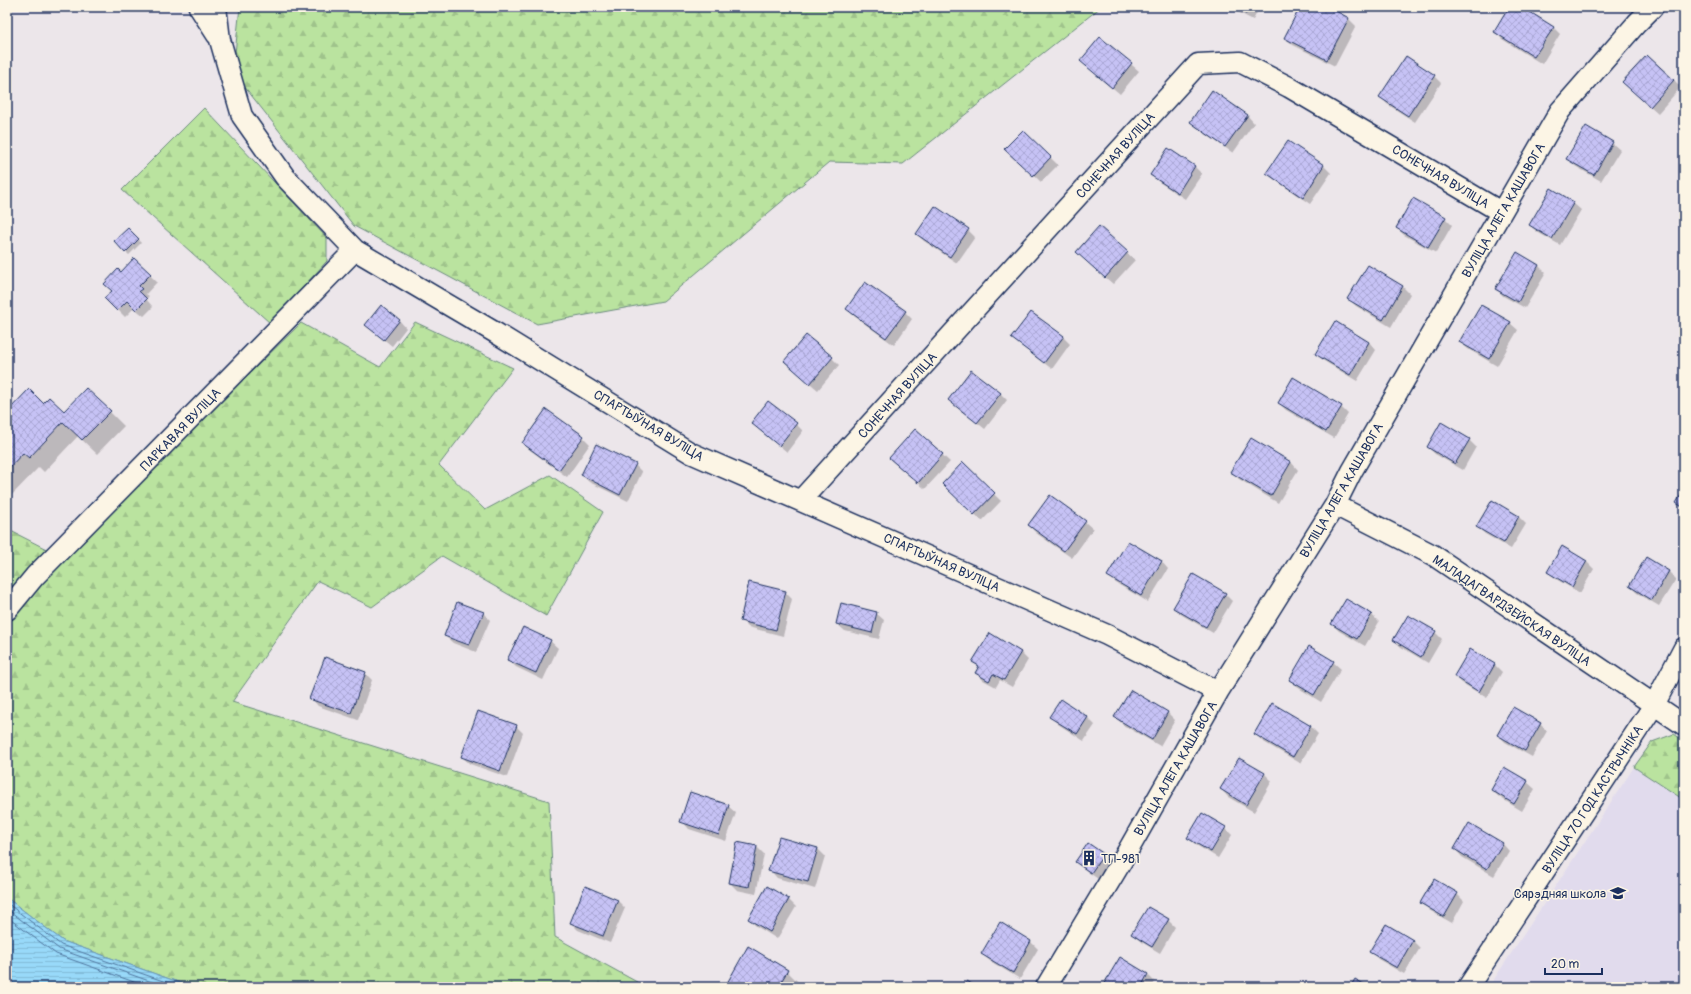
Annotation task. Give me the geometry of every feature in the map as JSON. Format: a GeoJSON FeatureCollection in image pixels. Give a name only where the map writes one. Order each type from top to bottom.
{"type":"FeatureCollection","features":[{"type":"Feature","properties":{"kind":"street"},"geometry":{"type":"LineString","coordinates":[[199,7],[220,40]]}},
{"type":"Feature","properties":{"kind":"street","name":"СПАРТЫЎНАЯ ВУЛІЦА"},"geometry":{"type":"LineString","coordinates":[[216,7],[220,40],[242,116],[285,176],[355,250],[496,332],[691,452],[1107,635],[1218,692]]}},
{"type":"Feature","properties":{"kind":"street","name":"ВУЛІЦА АЛЕГА КАШАВОГА"},"geometry":{"type":"LineString","coordinates":[[1046,987],[1126,854],[1218,692],[1335,505],[1352,471],[1423,351],[1501,212],[1560,112],[1637,23],[1653,7]]}},
{"type":"Feature","properties":{"kind":"street","name":"СОНЕЧНАЯ ВУЛІЦА"},"geometry":{"type":"LineString","coordinates":[[802,500],[1198,64],[1240,62],[1289,87],[1501,212]]}},
{"type":"Feature","properties":{"kind":"street","name":"ПАРКАВАЯ ВУЛІЦА"},"geometry":{"type":"LineString","coordinates":[[7,610],[35,576],[355,250]]}},
{"type":"Feature","properties":{"kind":"street","name":"МАЛАДАГВАРДЗЕЙСКАЯ ВУЛІЦА"},"geometry":{"type":"LineString","coordinates":[[1335,505],[1433,556],[1684,725]]}},
{"type":"Feature","properties":{"kind":"street","name":"ВУЛІЦА 70 ГОД КАСТРЫЧНІКА"},"geometry":{"type":"LineString","coordinates":[[1468,987],[1654,705],[1684,648]]}},
{"type":"Feature","properties":{"kind":"shaded area","name":"Сярэдняя школа"},"geometry":{"type":"Polygon","coordinates":[[[1634,767],[1684,800],[1684,987],[1489,987],[1634,767]]]}},
{"type":"Feature","properties":{"kind":"green space"},"geometry":{"type":"Polygon","coordinates":[[[240,7],[1101,7],[903,164],[829,162],[663,301],[537,324],[354,226],[233,72],[240,7]]]}},
{"type":"Feature","properties":{"kind":"green space"},"geometry":{"type":"Polygon","coordinates":[[[204,108],[327,238],[327,261],[270,323],[122,190],[204,108]]]}},
{"type":"Feature","properties":{"kind":"green space"},"geometry":{"type":"Polygon","coordinates":[[[415,322],[513,368],[439,465],[485,510],[550,475],[603,512],[546,616],[442,556],[372,607],[318,581],[232,702],[549,801],[555,937],[646,987],[192,987],[63,941],[7,898],[7,529],[62,557],[301,323],[380,367],[415,322]]]}},
{"type":"Feature","properties":{"kind":"green space"},"geometry":{"type":"Polygon","coordinates":[[[1674,734],[1684,741],[1684,800],[1634,767],[1652,742],[1674,734]]]}},
{"type":"Feature","properties":{"kind":"water"},"geometry":{"type":"Polygon","coordinates":[[[7,898],[63,941],[192,987],[7,987],[7,898]]]}},
{"type":"Feature","properties":{"kind":"building"},"geometry":{"type":"Polygon","coordinates":[[[1233,7],[1250,7],[1246,14],[1233,7]]]}},
{"type":"Feature","properties":{"kind":"building"},"geometry":{"type":"Polygon","coordinates":[[[1300,7],[1328,7],[1349,18],[1327,60],[1284,38],[1300,7]]]}},
{"type":"Feature","properties":{"kind":"building"},"geometry":{"type":"Polygon","coordinates":[[[1509,7],[1522,7],[1554,27],[1534,57],[1494,32],[1509,7]]]}},
{"type":"Feature","properties":{"kind":"building"},"geometry":{"type":"Polygon","coordinates":[[[1100,37],[1132,63],[1112,88],[1080,61],[1100,37]]]}},
{"type":"Feature","properties":{"kind":"building"},"geometry":{"type":"Polygon","coordinates":[[[1647,55],[1674,80],[1650,107],[1622,82],[1647,55]]]}},
{"type":"Feature","properties":{"kind":"building"},"geometry":{"type":"Polygon","coordinates":[[[1406,56],[1435,75],[1408,116],[1379,97],[1406,56]]]}},
{"type":"Feature","properties":{"kind":"building"},"geometry":{"type":"Polygon","coordinates":[[[1212,90],[1248,115],[1225,147],[1190,122],[1212,90]]]}},
{"type":"Feature","properties":{"kind":"building"},"geometry":{"type":"Polygon","coordinates":[[[1586,126],[1613,142],[1594,175],[1566,159],[1586,126]]]}},
{"type":"Feature","properties":{"kind":"building"},"geometry":{"type":"Polygon","coordinates":[[[1023,130],[1051,157],[1033,176],[1004,149],[1023,130]]]}},
{"type":"Feature","properties":{"kind":"building"},"geometry":{"type":"Polygon","coordinates":[[[1288,141],[1324,165],[1303,198],[1266,173],[1288,141]]]}},
{"type":"Feature","properties":{"kind":"building"},"geometry":{"type":"Polygon","coordinates":[[[1168,148],[1195,166],[1178,193],[1150,175],[1168,148]]]}},
{"type":"Feature","properties":{"kind":"building"},"geometry":{"type":"Polygon","coordinates":[[[1551,188],[1574,202],[1552,239],[1529,225],[1551,188]]]}},
{"type":"Feature","properties":{"kind":"building"},"geometry":{"type":"Polygon","coordinates":[[[1413,198],[1446,217],[1428,247],[1396,228],[1413,198]]]}},
{"type":"Feature","properties":{"kind":"building"},"geometry":{"type":"Polygon","coordinates":[[[935,206],[969,229],[950,257],[916,234],[935,206]]]}},
{"type":"Feature","properties":{"kind":"building"},"geometry":{"type":"Polygon","coordinates":[[[1099,226],[1128,252],[1105,278],[1076,252],[1099,226]]]}},
{"type":"Feature","properties":{"kind":"building"},"geometry":{"type":"Polygon","coordinates":[[[128,228],[139,239],[125,253],[114,241],[128,228]]]}},
{"type":"Feature","properties":{"kind":"building"},"geometry":{"type":"Polygon","coordinates":[[[1517,252],[1539,265],[1518,302],[1495,289],[1517,252]]]}},
{"type":"Feature","properties":{"kind":"building"},"geometry":{"type":"Polygon","coordinates":[[[134,258],[151,274],[139,286],[142,289],[139,291],[147,299],[136,310],[127,301],[117,311],[104,298],[112,291],[104,284],[118,269],[121,272],[134,258]]]}},
{"type":"Feature","properties":{"kind":"building"},"geometry":{"type":"Polygon","coordinates":[[[1368,265],[1403,286],[1383,320],[1347,299],[1368,265]]]}},
{"type":"Feature","properties":{"kind":"building"},"geometry":{"type":"Polygon","coordinates":[[[865,282],[906,311],[886,338],[846,309],[865,282]]]}},
{"type":"Feature","properties":{"kind":"building"},"geometry":{"type":"Polygon","coordinates":[[[381,305],[400,320],[384,340],[365,325],[381,305]]]}},
{"type":"Feature","properties":{"kind":"building"},"geometry":{"type":"Polygon","coordinates":[[[1481,305],[1511,322],[1489,359],[1459,342],[1481,305]]]}},
{"type":"Feature","properties":{"kind":"building"},"geometry":{"type":"Polygon","coordinates":[[[1031,312],[1064,336],[1044,363],[1011,338],[1031,312]]]}},
{"type":"Feature","properties":{"kind":"building"},"geometry":{"type":"Polygon","coordinates":[[[1335,321],[1369,342],[1350,375],[1315,354],[1335,321]]]}},
{"type":"Feature","properties":{"kind":"building"},"geometry":{"type":"Polygon","coordinates":[[[806,335],[833,357],[810,384],[784,361],[806,335]]]}},
{"type":"Feature","properties":{"kind":"building"},"geometry":{"type":"Polygon","coordinates":[[[971,370],[1001,393],[977,423],[948,400],[971,370]]]}},
{"type":"Feature","properties":{"kind":"building"},"geometry":{"type":"Polygon","coordinates":[[[1293,377],[1342,406],[1326,432],[1278,403],[1293,377]]]}},
{"type":"Feature","properties":{"kind":"building"},"geometry":{"type":"Polygon","coordinates":[[[86,388],[111,411],[82,440],[63,422],[29,458],[23,453],[7,470],[7,412],[29,389],[43,403],[49,397],[64,411],[86,388]]]}},
{"type":"Feature","properties":{"kind":"building"},"geometry":{"type":"Polygon","coordinates":[[[768,401],[797,423],[779,446],[751,423],[768,401]]]}},
{"type":"Feature","properties":{"kind":"building"},"geometry":{"type":"Polygon","coordinates":[[[546,409],[584,436],[559,470],[522,443],[546,409]]]}},
{"type":"Feature","properties":{"kind":"building"},"geometry":{"type":"Polygon","coordinates":[[[1441,422],[1470,439],[1455,464],[1427,447],[1441,422]]]}},
{"type":"Feature","properties":{"kind":"building"},"geometry":{"type":"Polygon","coordinates":[[[915,429],[943,454],[918,483],[889,458],[915,429]]]}},
{"type":"Feature","properties":{"kind":"building"},"geometry":{"type":"Polygon","coordinates":[[[1251,438],[1291,462],[1271,496],[1230,472],[1251,438]]]}},
{"type":"Feature","properties":{"kind":"building"},"geometry":{"type":"Polygon","coordinates":[[[596,444],[636,464],[620,495],[581,475],[596,444]]]}},
{"type":"Feature","properties":{"kind":"building"},"geometry":{"type":"Polygon","coordinates":[[[963,462],[995,493],[974,515],[942,484],[963,462]]]}},
{"type":"Feature","properties":{"kind":"building"},"geometry":{"type":"Polygon","coordinates":[[[1684,490],[1684,508],[1676,503],[1684,490]]]}},
{"type":"Feature","properties":{"kind":"building"},"geometry":{"type":"Polygon","coordinates":[[[1050,495],[1086,521],[1064,551],[1028,525],[1050,495]]]}},
{"type":"Feature","properties":{"kind":"building"},"geometry":{"type":"Polygon","coordinates":[[[1492,500],[1519,516],[1504,543],[1476,527],[1492,500]]]}},
{"type":"Feature","properties":{"kind":"building"},"geometry":{"type":"Polygon","coordinates":[[[1128,541],[1162,561],[1141,596],[1107,576],[1128,541]]]}},
{"type":"Feature","properties":{"kind":"building"},"geometry":{"type":"Polygon","coordinates":[[[1562,546],[1587,561],[1572,587],[1547,572],[1562,546]]]}},
{"type":"Feature","properties":{"kind":"building"},"geometry":{"type":"Polygon","coordinates":[[[1646,557],[1669,571],[1652,600],[1629,586],[1646,557]]]}},
{"type":"Feature","properties":{"kind":"building"},"geometry":{"type":"Polygon","coordinates":[[[1193,574],[1226,593],[1206,627],[1173,608],[1193,574]]]}},
{"type":"Feature","properties":{"kind":"building"},"geometry":{"type":"Polygon","coordinates":[[[749,582],[786,591],[776,630],[740,621],[749,582]]]}},
{"type":"Feature","properties":{"kind":"building"},"geometry":{"type":"Polygon","coordinates":[[[1346,599],[1372,614],[1357,639],[1331,624],[1346,599]]]}},
{"type":"Feature","properties":{"kind":"building"},"geometry":{"type":"Polygon","coordinates":[[[457,602],[484,612],[469,645],[444,636],[457,602]]]}},
{"type":"Feature","properties":{"kind":"building"},"geometry":{"type":"Polygon","coordinates":[[[841,603],[877,612],[872,633],[836,624],[841,603]]]}},
{"type":"Feature","properties":{"kind":"building"},"geometry":{"type":"Polygon","coordinates":[[[1408,615],[1436,631],[1421,657],[1393,640],[1408,615]]]}},
{"type":"Feature","properties":{"kind":"building"},"geometry":{"type":"Polygon","coordinates":[[[523,627],[551,640],[536,673],[507,660],[523,627]]]}},
{"type":"Feature","properties":{"kind":"building"},"geometry":{"type":"Polygon","coordinates":[[[990,633],[1021,652],[1004,680],[993,674],[989,681],[975,673],[979,666],[972,662],[990,633]]]}},
{"type":"Feature","properties":{"kind":"building"},"geometry":{"type":"Polygon","coordinates":[[[1309,646],[1334,661],[1314,695],[1289,680],[1309,646]]]}},
{"type":"Feature","properties":{"kind":"building"},"geometry":{"type":"Polygon","coordinates":[[[1470,649],[1495,664],[1479,692],[1454,676],[1470,649]]]}},
{"type":"Feature","properties":{"kind":"building"},"geometry":{"type":"Polygon","coordinates":[[[325,657],[366,672],[351,713],[309,699],[325,657]]]}},
{"type":"Feature","properties":{"kind":"building"},"geometry":{"type":"Polygon","coordinates":[[[1131,690],[1168,712],[1152,740],[1114,717],[1131,690]]]}},
{"type":"Feature","properties":{"kind":"building"},"geometry":{"type":"Polygon","coordinates":[[[1061,699],[1088,717],[1077,734],[1049,717],[1061,699]]]}},
{"type":"Feature","properties":{"kind":"building"},"geometry":{"type":"Polygon","coordinates":[[[1272,703],[1311,726],[1293,757],[1254,734],[1272,703]]]}},
{"type":"Feature","properties":{"kind":"building"},"geometry":{"type":"Polygon","coordinates":[[[1513,707],[1541,723],[1525,751],[1497,735],[1513,707]]]}},
{"type":"Feature","properties":{"kind":"building"},"geometry":{"type":"Polygon","coordinates":[[[478,711],[517,725],[500,771],[461,757],[478,711]]]}},
{"type":"Feature","properties":{"kind":"building"},"geometry":{"type":"Polygon","coordinates":[[[1239,758],[1265,773],[1246,805],[1220,789],[1239,758]]]}},
{"type":"Feature","properties":{"kind":"building"},"geometry":{"type":"Polygon","coordinates":[[[1504,767],[1528,781],[1514,804],[1491,790],[1504,767]]]}},
{"type":"Feature","properties":{"kind":"building"},"geometry":{"type":"Polygon","coordinates":[[[690,792],[729,805],[719,835],[680,822],[690,792]]]}},
{"type":"Feature","properties":{"kind":"building"},"geometry":{"type":"Polygon","coordinates":[[[1202,813],[1226,827],[1211,852],[1187,838],[1202,813]]]}},
{"type":"Feature","properties":{"kind":"building"},"geometry":{"type":"Polygon","coordinates":[[[1469,823],[1503,843],[1487,869],[1454,849],[1469,823]]]}},
{"type":"Feature","properties":{"kind":"building"},"geometry":{"type":"Polygon","coordinates":[[[779,837],[818,848],[808,882],[768,871],[779,837]]]}},
{"type":"Feature","properties":{"kind":"building"},"geometry":{"type":"Polygon","coordinates":[[[737,842],[757,846],[749,887],[729,883],[737,842]]]}},
{"type":"Feature","properties":{"kind":"building","name":"ТП-981"},"geometry":{"type":"Polygon","coordinates":[[[1088,843],[1104,854],[1091,873],[1075,862],[1088,843]]]}},
{"type":"Feature","properties":{"kind":"building"},"geometry":{"type":"Polygon","coordinates":[[[1434,879],[1458,893],[1444,917],[1420,903],[1434,879]]]}},
{"type":"Feature","properties":{"kind":"building"},"geometry":{"type":"Polygon","coordinates":[[[585,886],[618,900],[603,936],[570,923],[585,886]]]}},
{"type":"Feature","properties":{"kind":"building"},"geometry":{"type":"Polygon","coordinates":[[[767,886],[789,899],[770,932],[748,919],[767,886]]]}},
{"type":"Feature","properties":{"kind":"building"},"geometry":{"type":"Polygon","coordinates":[[[1148,907],[1169,919],[1152,947],[1131,934],[1148,907]]]}},
{"type":"Feature","properties":{"kind":"building"},"geometry":{"type":"Polygon","coordinates":[[[1000,922],[1031,941],[1013,973],[981,954],[1000,922]]]}},
{"type":"Feature","properties":{"kind":"building"},"geometry":{"type":"Polygon","coordinates":[[[1386,924],[1413,940],[1397,968],[1369,952],[1386,924]]]}},
{"type":"Feature","properties":{"kind":"building"},"geometry":{"type":"Polygon","coordinates":[[[748,946],[788,970],[778,987],[730,987],[726,985],[748,946]]]}},
{"type":"Feature","properties":{"kind":"building"},"geometry":{"type":"Polygon","coordinates":[[[1120,957],[1148,974],[1141,987],[1102,987],[1120,957]]]}},
{"type":"Feature","properties":{"kind":"building"},"geometry":{"type":"Polygon","coordinates":[[[1355,979],[1369,987],[1350,987],[1355,979]]]}},
{"type":"Feature","properties":{"kind":"building"},"geometry":{"type":"Polygon","coordinates":[[[967,981],[977,987],[963,987],[967,981]]]}},
{"type":"Feature","properties":{"kind":"place","name":"ТП-981"},"geometry":{"type":"Point","coordinates":[1089,858]}},
{"type":"Feature","properties":{"kind":"place","name":"Сярэдняя школа"},"geometry":{"type":"Point","coordinates":[1618,893]}}]}
